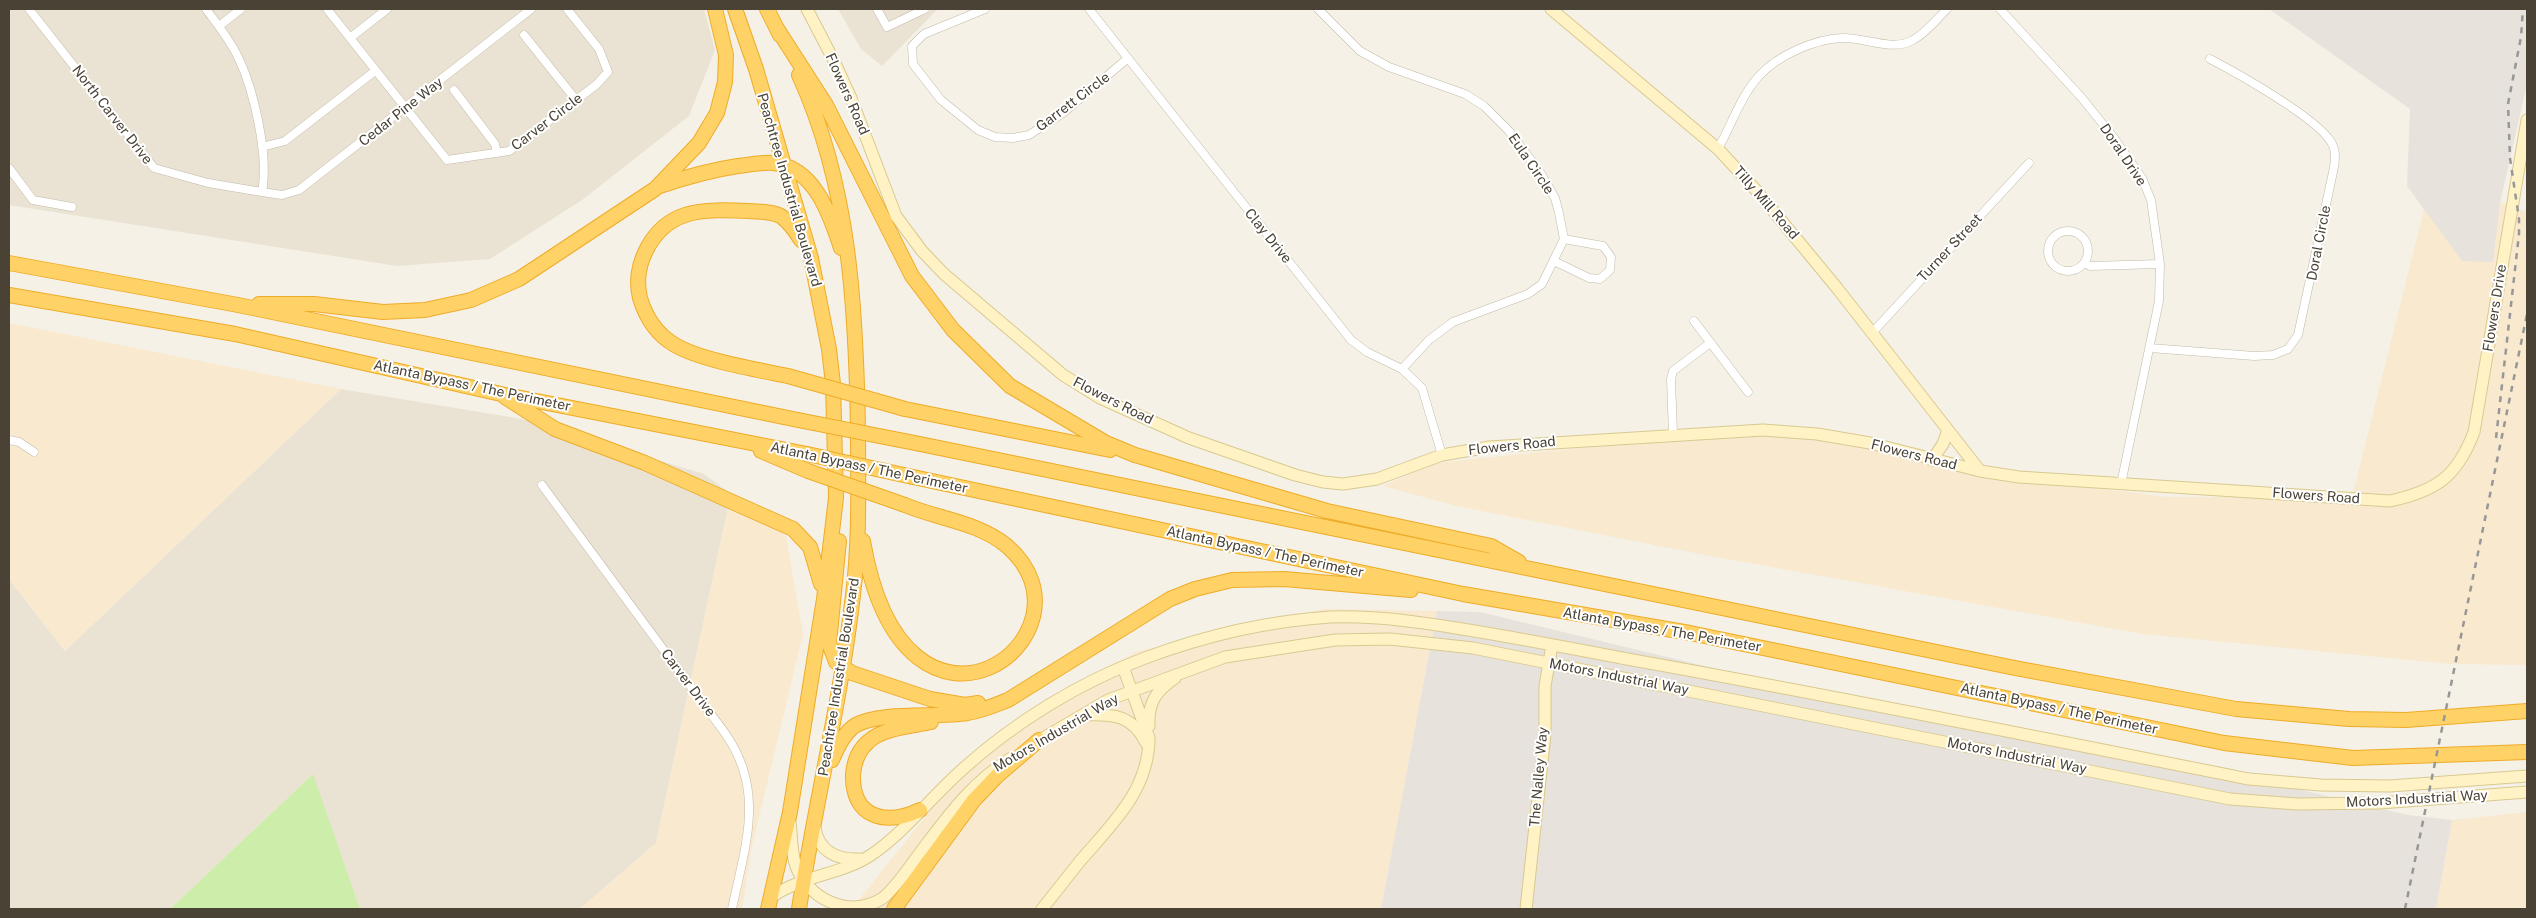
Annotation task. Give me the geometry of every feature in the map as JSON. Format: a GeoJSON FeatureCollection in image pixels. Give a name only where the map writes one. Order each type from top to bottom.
{"type":"FeatureCollection","features":[{"type":"Feature","properties":{"kind":"highway"},"geometry":{"type":"LineString","coordinates":[[238,306],[314,304],[366,311],[400,312],[451,305],[488,294],[519,279],[655,188],[700,142],[720,102],[726,75],[726,55],[715,9]]}},
{"type":"Feature","properties":{"kind":"highway","name":"Peachtree Industrial Boulevard"},"geometry":{"type":"LineString","coordinates":[[735,9],[756,70],[811,258],[829,348],[833,384],[836,498],[824,599],[790,812],[769,903]]}},
{"type":"Feature","properties":{"kind":"highway","name":"Peachtree Industrial Boulevard"},"geometry":{"type":"LineString","coordinates":[[767,9],[814,108],[827,146],[842,211],[850,274],[857,366],[859,519],[854,593],[843,668],[799,909]]}},
{"type":"Feature","properties":{"kind":"highway"},"geometry":{"type":"LineString","coordinates":[[776,27],[826,105],[912,276],[953,330],[1010,386],[1106,443],[1135,454],[1327,511],[1491,546],[1528,567]]}},
{"type":"Feature","properties":{"kind":"highway"},"geometry":{"type":"LineString","coordinates":[[655,188],[698,174],[722,169],[770,162],[783,164],[806,179],[819,194],[850,274]]}},
{"type":"Feature","properties":{"kind":"highway"},"geometry":{"type":"LineString","coordinates":[[811,258],[793,228],[781,216],[738,210],[698,213],[674,220],[648,245],[641,263],[639,291],[643,308],[648,319],[663,337],[686,350],[788,376],[905,410],[1135,454]]}},
{"type":"Feature","properties":{"kind":"highway"},"geometry":{"type":"LineString","coordinates":[[9,263],[238,306],[1528,567],[2015,668],[2236,709],[2349,719],[2406,720],[2527,710]]}},
{"type":"Feature","properties":{"kind":"highway","name":"Atlanta Bypass / The Perimeter"},"geometry":{"type":"LineString","coordinates":[[9,295],[235,334],[501,394],[807,454],[1463,594],[1690,633],[2224,743],[2353,758],[2527,752]]}},
{"type":"Feature","properties":{"kind":"highway"},"geometry":{"type":"LineString","coordinates":[[501,394],[555,429],[645,463],[793,529],[805,540],[813,554],[824,599]]}},
{"type":"Feature","properties":{"kind":"highway"},"geometry":{"type":"LineString","coordinates":[[738,440],[808,471],[967,525],[996,539],[1012,552],[1025,568],[1033,595],[1029,626],[1019,646],[996,666],[968,674],[949,673],[922,661],[905,646],[891,626],[873,589],[859,519]]}},
{"type":"Feature","properties":{"kind":"highway"},"geometry":{"type":"LineString","coordinates":[[836,498],[839,541],[829,643],[832,655],[843,668],[930,699],[965,705],[997,699],[1036,681]]}},
{"type":"Feature","properties":{"kind":"highway"},"geometry":{"type":"LineString","coordinates":[[920,810],[905,816],[884,817],[873,814],[862,807],[856,799],[853,788],[854,768],[859,752],[869,740],[880,734],[968,713],[1008,700],[1170,599],[1195,589],[1232,580],[1284,579],[1463,594]]}},
{"type":"Feature","properties":{"kind":"highway"},"geometry":{"type":"LineString","coordinates":[[823,781],[840,743],[854,726],[880,719],[968,713]]}},
{"type":"Feature","properties":{"kind":"highway"},"geometry":{"type":"LineString","coordinates":[[894,909],[974,800],[997,776],[1039,740]]}},
{"type":"Feature","properties":{"kind":"main road","name":"Flowers Road"},"geometry":{"type":"LineString","coordinates":[[806,9],[834,61],[851,98],[896,216],[922,250],[944,274],[1039,355],[1081,387],[1189,438],[1295,476],[1333,483],[1377,479],[1442,455],[1489,447],[1673,434],[1763,430],[1817,434],[1870,443],[1980,471],[2038,479],[2390,501],[2411,496],[2438,484]]}},
{"type":"Feature","properties":{"kind":"main road","name":"Tilly Mill Road"},"geometry":{"type":"LineString","coordinates":[[1551,9],[1718,149],[1756,190],[1980,471]]}},
{"type":"Feature","properties":{"kind":"main road","name":"Flowers Drive"},"geometry":{"type":"LineString","coordinates":[[2438,484],[2465,456],[2477,423],[2527,120]]}},
{"type":"Feature","properties":{"kind":"main road"},"geometry":{"type":"LineString","coordinates":[[1932,460],[1943,444],[1948,430]]}},
{"type":"Feature","properties":{"kind":"main road","name":"Motors Industrial Way"},"geometry":{"type":"LineString","coordinates":[[769,903],[804,879],[864,859],[885,844],[964,768],[1004,736],[1051,705],[1123,667],[1144,658],[1208,638],[1283,622],[1334,617],[1409,620],[1552,645],[1792,688],[2249,779],[2320,785],[2390,786],[2527,776]]}},
{"type":"Feature","properties":{"kind":"main road","name":"Motors Industrial Way"},"geometry":{"type":"LineString","coordinates":[[790,812],[794,860],[804,879],[822,901],[832,906],[858,908],[881,899],[895,886],[954,808],[975,784],[991,771],[1039,740],[1108,700],[1225,656],[1282,646],[1335,640],[1390,639],[1473,648],[2230,799],[2297,804],[2380,803],[2527,792]]}},
{"type":"Feature","properties":{"kind":"main road","name":"The Nalley Way"},"geometry":{"type":"LineString","coordinates":[[1526,909],[1544,734],[1545,686],[1552,645]]}},
{"type":"Feature","properties":{"kind":"main road"},"geometry":{"type":"LineString","coordinates":[[1123,667],[1133,689],[1149,744]]}},
{"type":"Feature","properties":{"kind":"main road"},"geometry":{"type":"LineString","coordinates":[[1042,909],[1114,824],[1133,797],[1143,776],[1149,744],[1148,717],[1155,696],[1159,690],[1185,670]]}},
{"type":"Feature","properties":{"kind":"main road"},"geometry":{"type":"LineString","coordinates":[[1082,715],[1122,717],[1142,733],[1149,744]]}},
{"type":"Feature","properties":{"kind":"main road"},"geometry":{"type":"LineString","coordinates":[[815,828],[817,838],[823,848],[830,853],[849,859],[864,859]]}},
{"type":"Feature","properties":{"kind":"street","name":"North Carver Drive"},"geometry":{"type":"LineString","coordinates":[[29,9],[154,168],[208,183],[262,192]]}},
{"type":"Feature","properties":{"kind":"street"},"geometry":{"type":"LineString","coordinates":[[206,9],[238,56],[247,79],[262,147],[265,175],[262,192]]}},
{"type":"Feature","properties":{"kind":"street"},"geometry":{"type":"LineString","coordinates":[[219,26],[241,9]]}},
{"type":"Feature","properties":{"kind":"street","name":"Carver Circle"},"geometry":{"type":"LineString","coordinates":[[327,9],[447,160],[509,151],[576,100],[608,72],[599,49],[567,9]]}},
{"type":"Feature","properties":{"kind":"street"},"geometry":{"type":"LineString","coordinates":[[350,38],[387,9]]}},
{"type":"Feature","properties":{"kind":"street","name":"Cedar Pine Way"},"geometry":{"type":"LineString","coordinates":[[262,192],[282,195],[299,190],[531,9]]}},
{"type":"Feature","properties":{"kind":"street"},"geometry":{"type":"LineString","coordinates":[[877,9],[887,27],[925,9]]}},
{"type":"Feature","properties":{"kind":"street","name":"Garrett Circle"},"geometry":{"type":"LineString","coordinates":[[985,9],[924,34],[912,46],[913,64],[941,100],[978,130],[995,137],[1013,138],[1029,135],[1063,113],[1127,60]]}},
{"type":"Feature","properties":{"kind":"street","name":"Clay Drive"},"geometry":{"type":"LineString","coordinates":[[1089,9],[1127,60],[1351,340],[1367,352],[1402,369],[1422,388],[1442,455]]}},
{"type":"Feature","properties":{"kind":"street","name":"Eula Circle"},"geometry":{"type":"LineString","coordinates":[[1318,9],[1360,51],[1389,67],[1465,94],[1484,106],[1509,131],[1540,172],[1555,198],[1564,240]]}},
{"type":"Feature","properties":{"kind":"street"},"geometry":{"type":"LineString","coordinates":[[1718,149],[1743,96],[1760,74],[1785,55],[1841,38],[1897,46],[1913,40],[1947,9]]}},
{"type":"Feature","properties":{"kind":"street","name":"Doral Drive"},"geometry":{"type":"LineString","coordinates":[[2000,9],[2081,97],[2142,178],[2151,200],[2160,264],[2159,301],[2121,484]]}},
{"type":"Feature","properties":{"kind":"street"},"geometry":{"type":"LineString","coordinates":[[524,35],[576,100]]}},
{"type":"Feature","properties":{"kind":"street","name":"Doral Circle"},"geometry":{"type":"LineString","coordinates":[[2150,348],[2254,356],[2273,355],[2288,349],[2298,335],[2309,292],[2333,172],[2335,156],[2332,143],[2322,130],[2301,115],[2210,59]]}},
{"type":"Feature","properties":{"kind":"street"},"geometry":{"type":"LineString","coordinates":[[262,147],[277,144],[291,137],[376,71]]}},
{"type":"Feature","properties":{"kind":"street"},"geometry":{"type":"LineString","coordinates":[[454,90],[495,144],[497,153]]}},
{"type":"Feature","properties":{"kind":"street","name":"Turner Street"},"geometry":{"type":"LineString","coordinates":[[1871,334],[2029,163]]}},
{"type":"Feature","properties":{"kind":"street"},"geometry":{"type":"LineString","coordinates":[[9,168],[33,200],[72,207]]}},
{"type":"Feature","properties":{"kind":"street"},"geometry":{"type":"LineString","coordinates":[[2065,231],[2080,235],[2088,248],[2084,263],[2070,271],[2056,267],[2048,254],[2052,239],[2065,231]]}},
{"type":"Feature","properties":{"kind":"street"},"geometry":{"type":"LineString","coordinates":[[1402,369],[1429,340],[1453,322],[1528,294],[1542,284],[1564,240],[1603,246],[1612,257],[1610,270],[1600,279],[1589,278],[1554,261]]}},
{"type":"Feature","properties":{"kind":"street"},"geometry":{"type":"LineString","coordinates":[[2084,263],[2090,266],[2160,264]]}},
{"type":"Feature","properties":{"kind":"street"},"geometry":{"type":"LineString","coordinates":[[1694,321],[1748,392]]}},
{"type":"Feature","properties":{"kind":"street"},"geometry":{"type":"LineString","coordinates":[[1673,434],[1671,378],[1673,371],[1710,343]]}},
{"type":"Feature","properties":{"kind":"street"},"geometry":{"type":"LineString","coordinates":[[9,440],[19,442],[34,452]]}},
{"type":"Feature","properties":{"kind":"street","name":"Carver Drive"},"geometry":{"type":"LineString","coordinates":[[542,485],[725,733],[739,756],[749,788],[750,817],[732,909]]}},
{"type":"Feature","properties":{"kind":"shaded area"},"geometry":{"type":"Polygon","coordinates":[[[9,9],[704,9],[715,50],[689,116],[582,200],[490,259],[397,266],[9,205],[9,9]]]}},
{"type":"Feature","properties":{"kind":"shaded area"},"geometry":{"type":"Polygon","coordinates":[[[838,9],[938,9],[882,66],[861,49],[838,9]]]}},
{"type":"Feature","properties":{"kind":"shaded area"},"geometry":{"type":"Polygon","coordinates":[[[2269,9],[2527,9],[2527,84],[2500,203],[2493,262],[2462,261],[2407,186],[2410,109],[2269,9]]]}},
{"type":"Feature","properties":{"kind":"shaded area"},"geometry":{"type":"Polygon","coordinates":[[[2432,177],[2527,212],[2527,665],[2450,664],[2143,634],[1705,555],[1456,506],[1383,486],[1435,463],[1735,432],[1871,438],[1993,475],[2167,497],[2352,497],[2432,177]]]}},
{"type":"Feature","properties":{"kind":"shaded area"},"geometry":{"type":"Polygon","coordinates":[[[9,323],[341,389],[65,651],[9,579],[9,323]]]}},
{"type":"Feature","properties":{"kind":"shaded area"},"geometry":{"type":"Polygon","coordinates":[[[341,389],[522,419],[704,474],[731,494],[656,843],[580,909],[360,909],[312,775],[170,909],[9,909],[9,579],[65,651],[341,389]]]}},
{"type":"Feature","properties":{"kind":"shaded area"},"geometry":{"type":"Polygon","coordinates":[[[731,494],[786,536],[803,634],[752,846],[742,909],[580,909],[656,843],[731,494]]]}},
{"type":"Feature","properties":{"kind":"shaded area"},"geometry":{"type":"Polygon","coordinates":[[[1324,609],[1437,611],[1381,909],[853,909],[945,792],[1014,727],[1135,652],[1324,609]]]}},
{"type":"Feature","properties":{"kind":"shaded area"},"geometry":{"type":"Polygon","coordinates":[[[1437,611],[1480,612],[1796,688],[2104,744],[2408,815],[2452,820],[2436,909],[1381,909],[1437,611]]]}},
{"type":"Feature","properties":{"kind":"shaded area"},"geometry":{"type":"Polygon","coordinates":[[[2527,812],[2527,909],[2436,909],[2452,820],[2527,812]]]}},
{"type":"Feature","properties":{"kind":"green space"},"geometry":{"type":"Polygon","coordinates":[[[313,774],[360,909],[170,909],[313,774]]]}},
{"type":"Feature","properties":{"kind":"railway"},"geometry":{"type":"LineString","coordinates":[[2496,438],[2519,234],[2519,219],[2510,158],[2508,104],[2521,37],[2523,9]]}},
{"type":"Feature","properties":{"kind":"railway"},"geometry":{"type":"LineString","coordinates":[[2405,909],[2527,314]]}}]}
